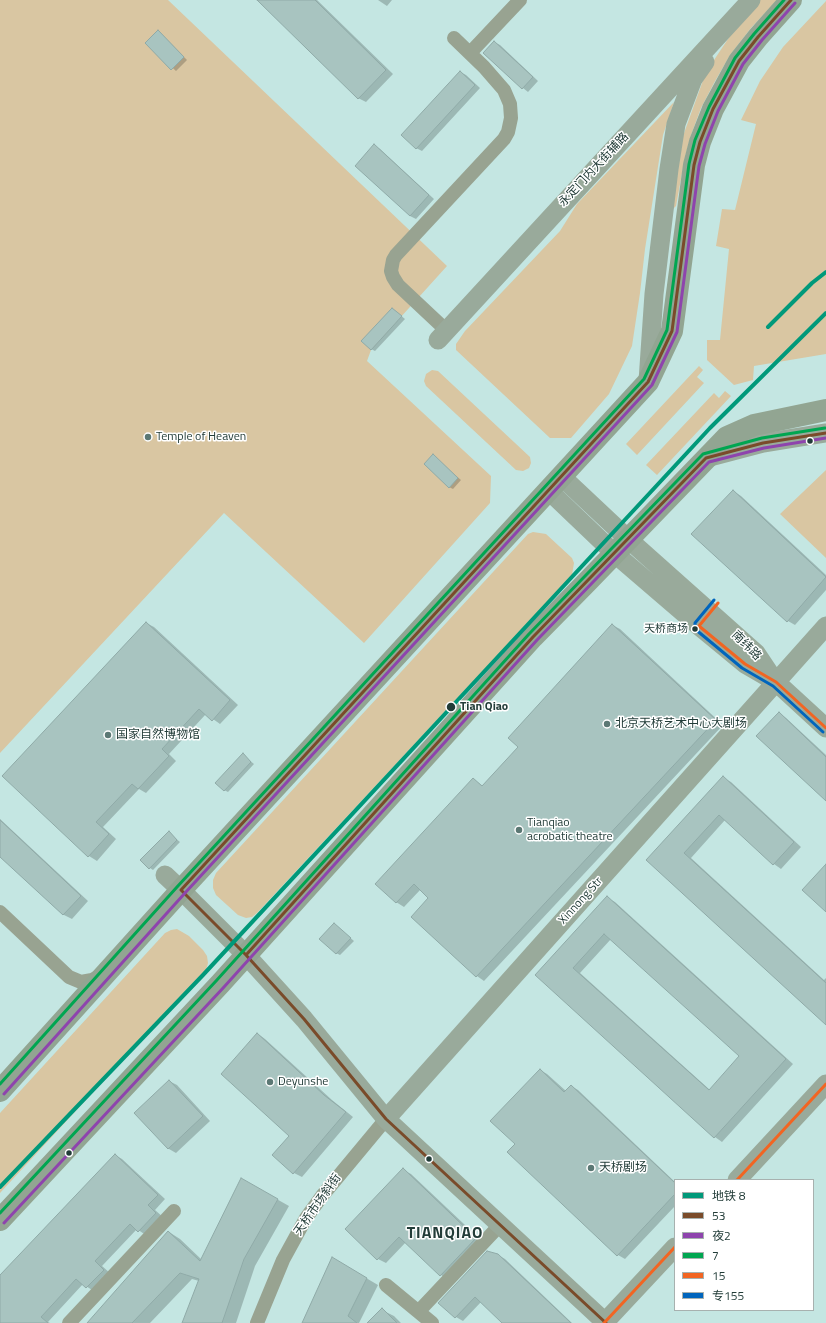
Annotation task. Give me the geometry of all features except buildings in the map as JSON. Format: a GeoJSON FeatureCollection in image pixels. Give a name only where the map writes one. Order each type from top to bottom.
{"type":"FeatureCollection","features":[{"type":"Feature","properties":{"kind":"main road"},"geometry":{"type":"LineString","coordinates":[[3,1081],[107,972],[648,382],[672,331],[694,166],[700,142],[713,109],[739,61],[758,36],[791,0]]}},
{"type":"Feature","properties":{"kind":"main road"},"geometry":{"type":"LineString","coordinates":[[0,1220],[246,955],[533,637],[727,437],[754,425],[826,410]]}},
{"type":"Feature","properties":{"kind":"street"},"geometry":{"type":"LineString","coordinates":[[470,53],[520,0]]}},
{"type":"Feature","properties":{"kind":"street","name":"永定门内大街辅路"},"geometry":{"type":"LineString","coordinates":[[443,336],[751,0]]}},
{"type":"Feature","properties":{"kind":"street"},"geometry":{"type":"LineString","coordinates":[[648,382],[654,294],[676,124],[694,79],[733,19]]}},
{"type":"Feature","properties":{"kind":"street"},"geometry":{"type":"LineString","coordinates":[[443,336],[398,285],[393,277],[392,266],[396,255],[504,139],[508,132],[512,118],[508,98],[498,82],[454,38]]}},
{"type":"Feature","properties":{"kind":"street"},"geometry":{"type":"LineString","coordinates":[[706,458],[763,443],[826,433]]}},
{"type":"Feature","properties":{"kind":"street","name":"南纬路"},"geometry":{"type":"LineString","coordinates":[[555,484],[745,664],[776,682],[826,728]]}},
{"type":"Feature","properties":{"kind":"street","name":"Xinnong Str"},"geometry":{"type":"LineString","coordinates":[[386,1119],[826,626]]}},
{"type":"Feature","properties":{"kind":"street"},"geometry":{"type":"LineString","coordinates":[[165,876],[246,955],[304,1019],[386,1119],[605,1323],[674,1248]]}},
{"type":"Feature","properties":{"kind":"street"},"geometry":{"type":"LineString","coordinates":[[0,912],[69,977],[81,982],[92,980],[107,972]]}},
{"type":"Feature","properties":{"kind":"street"},"geometry":{"type":"LineString","coordinates":[[738,1179],[826,1084]]}},
{"type":"Feature","properties":{"kind":"street","name":"天桥市场斜街"},"geometry":{"type":"LineString","coordinates":[[256,1323],[283,1260],[306,1218],[322,1196],[386,1119]]}},
{"type":"Feature","properties":{"kind":"street"},"geometry":{"type":"LineString","coordinates":[[69,1323],[174,1211]]}},
{"type":"Feature","properties":{"kind":"street"},"geometry":{"type":"LineString","coordinates":[[419,1311],[500,1225]]}},
{"type":"Feature","properties":{"kind":"street"},"geometry":{"type":"LineString","coordinates":[[386,1285],[432,1323]]}},
{"type":"Feature","properties":{"kind":"shaded area","name":"Temple of Heaven"},"geometry":{"type":"Polygon","coordinates":[[[0,0],[168,0],[447,266],[371,350],[367,361],[491,476],[490,503],[364,643],[224,513],[0,753],[0,0]]]}},
{"type":"Feature","properties":{"kind":"shaded area"},"geometry":{"type":"Polygon","coordinates":[[[759,0],[777,0],[751,28],[730,55],[701,108],[685,157],[676,206],[672,210],[683,136],[706,72],[742,18],[759,0]]]}},
{"type":"Feature","properties":{"kind":"shaded area"},"geometry":{"type":"Polygon","coordinates":[[[826,1],[826,354],[754,366],[753,380],[734,385],[707,360],[707,340],[720,340],[729,249],[716,246],[722,209],[735,210],[756,124],[741,120],[760,81],[783,47],[826,1]]]}},
{"type":"Feature","properties":{"kind":"shaded area"},"geometry":{"type":"Polygon","coordinates":[[[674,102],[663,135],[645,249],[632,346],[609,394],[571,438],[550,438],[456,350],[456,344],[465,331],[560,231],[577,204],[674,102]]]}},
{"type":"Feature","properties":{"kind":"shaded area"},"geometry":{"type":"Polygon","coordinates":[[[699,366],[703,370],[697,377],[704,383],[637,455],[626,444],[699,366]]]}},
{"type":"Feature","properties":{"kind":"shaded area"},"geometry":{"type":"Polygon","coordinates":[[[432,370],[438,371],[530,457],[531,463],[529,468],[523,471],[516,470],[426,386],[424,381],[426,374],[432,370]]]}},
{"type":"Feature","properties":{"kind":"shaded area"},"geometry":{"type":"Polygon","coordinates":[[[725,391],[731,396],[657,475],[646,465],[714,393],[719,398],[725,391]]]}},
{"type":"Feature","properties":{"kind":"shaded area"},"geometry":{"type":"Polygon","coordinates":[[[826,470],[826,558],[780,514],[826,470]]]}},
{"type":"Feature","properties":{"kind":"shaded area"},"geometry":{"type":"Polygon","coordinates":[[[533,532],[546,534],[572,558],[574,563],[572,575],[257,913],[252,917],[246,918],[238,915],[216,895],[213,888],[213,880],[216,873],[528,534],[533,532]]]}},
{"type":"Feature","properties":{"kind":"shaded area"},"geometry":{"type":"Polygon","coordinates":[[[177,929],[189,936],[203,950],[207,956],[208,963],[206,970],[0,1193],[0,1113],[165,933],[177,929]]]}},
{"type":"Feature","properties":{"kind":"metro line","name":"8"},"geometry":{"type":"LineString","coordinates":[[768,327],[812,283],[826,272]]}},
{"type":"Feature","properties":{"kind":"metro line","name":"8"},"geometry":{"type":"LineString","coordinates":[[0,1187],[203,975],[710,428],[826,313]]}},
{"type":"Feature","properties":{"kind":"transit line","name":"7"},"geometry":{"type":"LineString","coordinates":[[0,1084],[177,887],[644,379],[667,330],[689,164],[695,140],[709,107],[735,58],[784,0]]}},
{"type":"Feature","properties":{"kind":"transit line","name":"53"},"geometry":{"type":"LineString","coordinates":[[606,1323],[386,1119],[304,1019],[246,955],[181,890],[648,382],[672,331],[694,165],[700,142],[713,109],[739,61],[791,0]]}},
{"type":"Feature","properties":{"kind":"transit line","name":"夜2"},"geometry":{"type":"LineString","coordinates":[[4,1094],[185,893],[652,385],[677,332],[699,166],[705,144],[718,111],[743,64],[795,3]]}},
{"type":"Feature","properties":{"kind":"transit line","name":"7"},"geometry":{"type":"LineString","coordinates":[[0,1213],[216,981],[529,634],[703,454],[762,438],[825,428]]}},
{"type":"Feature","properties":{"kind":"transit line","name":"53"},"geometry":{"type":"LineString","coordinates":[[246,955],[533,637],[706,458],[763,443],[826,433]]}},
{"type":"Feature","properties":{"kind":"transit line","name":"夜2"},"geometry":{"type":"LineString","coordinates":[[4,1223],[224,987],[537,640],[709,462],[764,448],[826,438]]}},
{"type":"Feature","properties":{"kind":"transit line","name":"专155"},"geometry":{"type":"LineString","coordinates":[[714,600],[695,623],[695,629],[742,668],[773,686],[823,732]]}},
{"type":"Feature","properties":{"kind":"transit line","name":"15"},"geometry":{"type":"LineString","coordinates":[[718,603],[699,626],[745,664],[776,682],[826,728]]}},
{"type":"Feature","properties":{"kind":"transit line","name":"15"},"geometry":{"type":"LineString","coordinates":[[738,1179],[826,1084]]}},
{"type":"Feature","properties":{"kind":"transit line","name":"15"},"geometry":{"type":"LineString","coordinates":[[604,1323],[674,1248]]}},
{"type":"Feature","properties":{"kind":"place","name":"Temple of Heaven"},"geometry":{"type":"Point","coordinates":[148,437]}},
{"type":"Feature","properties":{"kind":"place","name":"天桥商场"},"geometry":{"type":"Point","coordinates":[695,629]}},
{"type":"Feature","properties":{"kind":"place","name":"Tian Qiao"},"geometry":{"type":"Point","coordinates":[451,707]}},
{"type":"Feature","properties":{"kind":"place","name":"北京天桥艺术中心大剧场"},"geometry":{"type":"Point","coordinates":[607,724]}},
{"type":"Feature","properties":{"kind":"place","name":"国家自然博物馆"},"geometry":{"type":"Point","coordinates":[108,735]}},
{"type":"Feature","properties":{"kind":"place","name":"Tianqiao acrobatic theatre"},"geometry":{"type":"Point","coordinates":[519,830]}},
{"type":"Feature","properties":{"kind":"place","name":"Deyunshe"},"geometry":{"type":"Point","coordinates":[270,1082]}},
{"type":"Feature","properties":{"kind":"place","name":"天桥剧场"},"geometry":{"type":"Point","coordinates":[591,1168]}},
{"type":"Feature","properties":{"kind":"district","name":"TIANQIAO"},"geometry":{"type":"Point","coordinates":[445,1234]}}]}
